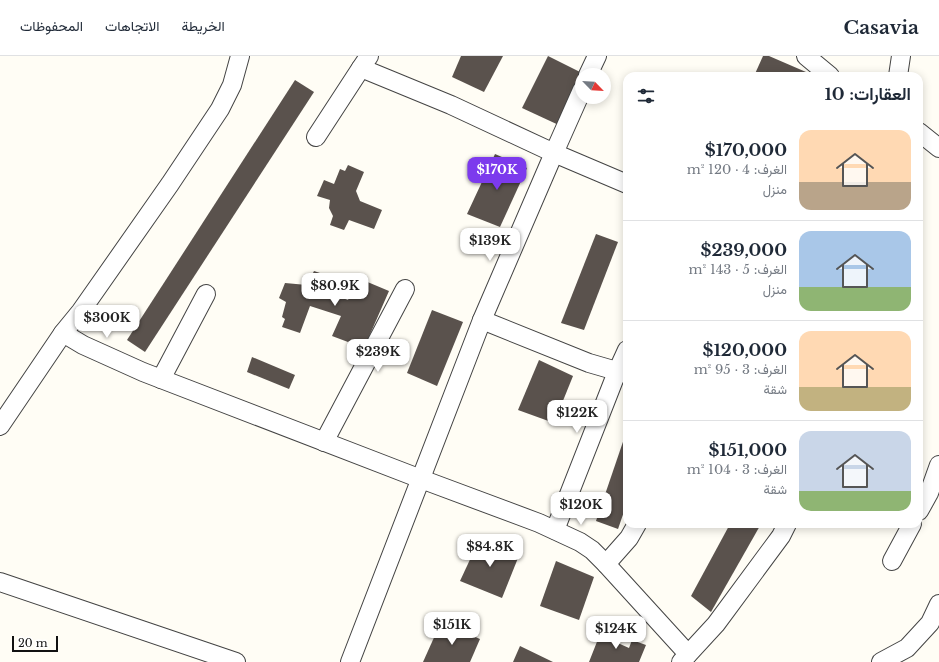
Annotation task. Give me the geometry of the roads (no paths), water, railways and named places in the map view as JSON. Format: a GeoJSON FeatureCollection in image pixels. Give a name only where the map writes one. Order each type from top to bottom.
{"type":"FeatureCollection","features":[{"type":"Feature","properties":{"kind":"street"},"geometry":{"type":"LineString","coordinates":[[0,426],[63,333],[81,311],[220,109],[232,85],[240,56]]}},
{"type":"Feature","properties":{"kind":"street"},"geometry":{"type":"LineString","coordinates":[[591,68],[597,56]]}},
{"type":"Feature","properties":{"kind":"street"},"geometry":{"type":"LineString","coordinates":[[806,56],[825,72]]}},
{"type":"Feature","properties":{"kind":"street"},"geometry":{"type":"LineString","coordinates":[[899,72],[901,56]]}},
{"type":"Feature","properties":{"kind":"street"},"geometry":{"type":"LineString","coordinates":[[316,137],[365,62],[451,105],[554,153],[623,182]]}},
{"type":"Feature","properties":{"kind":"street"},"geometry":{"type":"LineString","coordinates":[[350,662],[482,320],[576,104]]}},
{"type":"Feature","properties":{"kind":"street"},"geometry":{"type":"LineString","coordinates":[[923,135],[939,148]]}},
{"type":"Feature","properties":{"kind":"street"},"geometry":{"type":"LineString","coordinates":[[324,442],[405,289]]}},
{"type":"Feature","properties":{"kind":"street"},"geometry":{"type":"LineString","coordinates":[[161,379],[206,294]]}},
{"type":"Feature","properties":{"kind":"street"},"geometry":{"type":"LineString","coordinates":[[482,320],[590,363],[622,373],[555,530]]}},
{"type":"Feature","properties":{"kind":"street"},"geometry":{"type":"LineString","coordinates":[[63,333],[83,345],[142,372],[539,523],[580,542],[592,550],[606,564],[685,658],[716,624],[781,536],[785,528]]}},
{"type":"Feature","properties":{"kind":"street"},"geometry":{"type":"LineString","coordinates":[[923,504],[929,493],[939,465]]}},
{"type":"Feature","properties":{"kind":"street"},"geometry":{"type":"LineString","coordinates":[[606,564],[629,538],[635,528]]}},
{"type":"Feature","properties":{"kind":"street"},"geometry":{"type":"LineString","coordinates":[[892,561],[910,528]]}},
{"type":"Feature","properties":{"kind":"street"},"geometry":{"type":"LineString","coordinates":[[0,582],[236,662]]}},
{"type":"Feature","properties":{"kind":"street"},"geometry":{"type":"LineString","coordinates":[[881,662],[906,648],[930,623],[939,604]]}}]}
